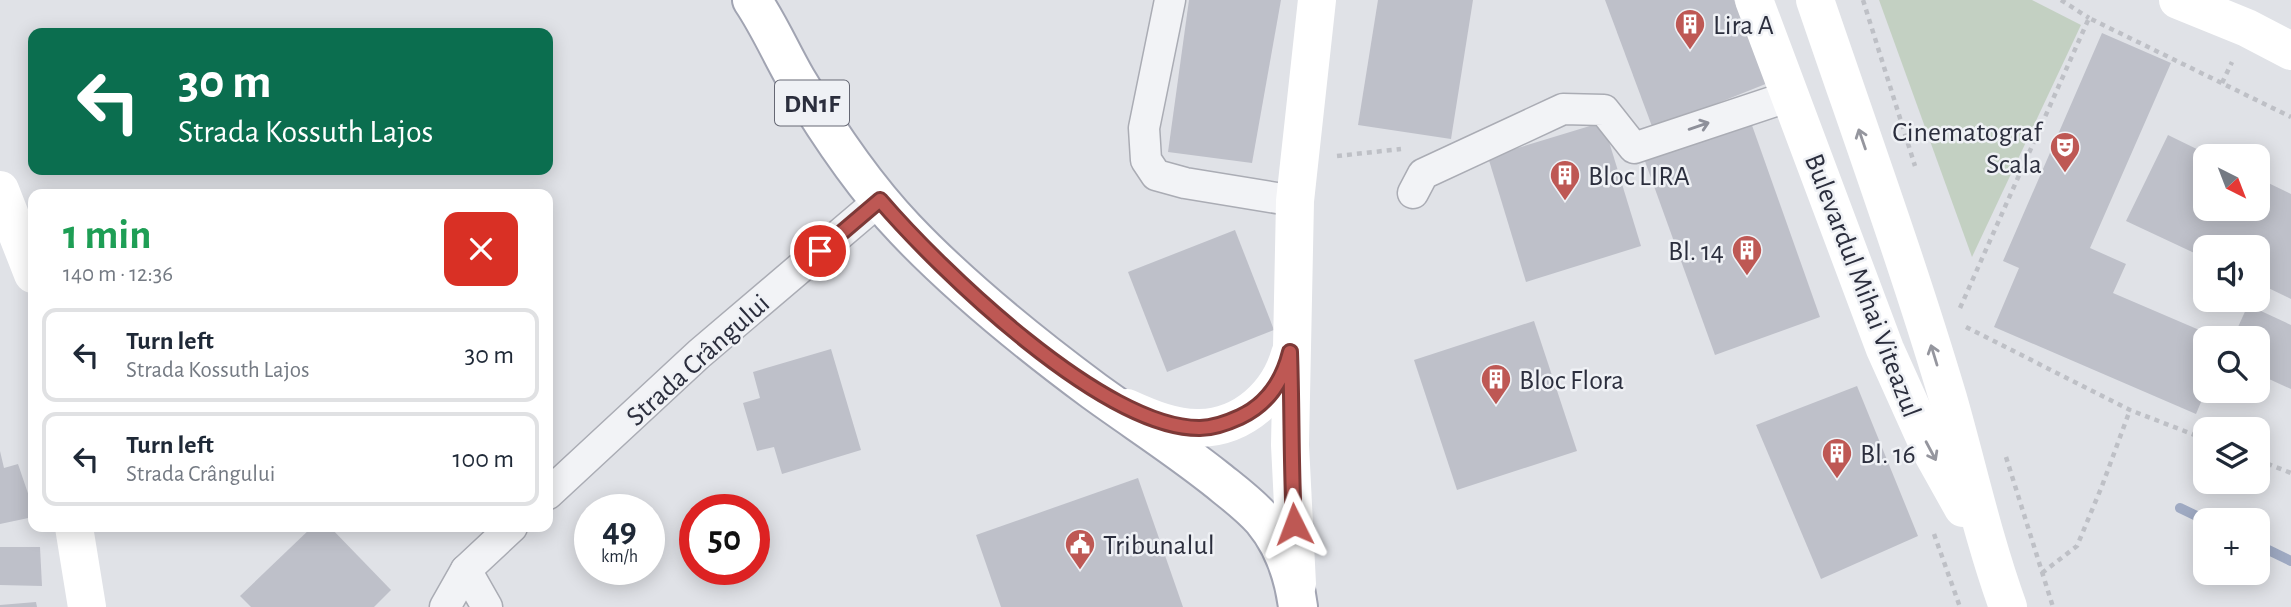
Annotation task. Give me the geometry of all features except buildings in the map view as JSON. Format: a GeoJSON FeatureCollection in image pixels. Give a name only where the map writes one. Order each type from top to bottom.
{"type":"FeatureCollection","features":[{"type":"Feature","properties":{"kind":"main road","name":"DN1F"},"geometry":{"type":"LineString","coordinates":[[752,0],[839,146],[905,229],[1013,328],[1094,391],[1195,462],[1262,519],[1284,554],[1298,605]]}},
{"type":"Feature","properties":{"kind":"main road"},"geometry":{"type":"LineString","coordinates":[[1298,605],[1290,445],[1290,352],[1295,201],[1317,0]]}},
{"type":"Feature","properties":{"kind":"main road","name":"Bulevardul Mihai Viteazul"},"geometry":{"type":"LineString","coordinates":[[1754,0],[1885,349],[1930,449],[1992,563]]}},
{"type":"Feature","properties":{"kind":"main road","name":"Bulevardul Mihai Viteazul"},"geometry":{"type":"LineString","coordinates":[[1815,0],[1922,315],[1948,399],[1992,563],[2008,607]]}},
{"type":"Feature","properties":{"kind":"main road"},"geometry":{"type":"LineString","coordinates":[[1828,0],[1831,48]]}},
{"type":"Feature","properties":{"kind":"main road"},"geometry":{"type":"LineString","coordinates":[[2178,0],[2237,14],[2291,51]]}},
{"type":"Feature","properties":{"kind":"main road"},"geometry":{"type":"LineString","coordinates":[[0,190],[28,261]]}},
{"type":"Feature","properties":{"kind":"main road"},"geometry":{"type":"LineString","coordinates":[[1094,391],[1158,421],[1200,428],[1225,424],[1265,401],[1286,370],[1290,352]]}},
{"type":"Feature","properties":{"kind":"main road"},"geometry":{"type":"LineString","coordinates":[[1195,462],[1237,488],[1246,491],[1264,490],[1272,486],[1284,471],[1290,445]]}},
{"type":"Feature","properties":{"kind":"main road"},"geometry":{"type":"LineString","coordinates":[[75,532],[87,607]]}},
{"type":"Feature","properties":{"kind":"street"},"geometry":{"type":"LineString","coordinates":[[1170,0],[1144,128],[1146,160],[1156,175],[1185,183],[1295,201]]}},
{"type":"Feature","properties":{"kind":"street"},"geometry":{"type":"LineString","coordinates":[[1413,193],[1423,174],[1563,109],[1604,110],[1634,148],[1790,96]]}},
{"type":"Feature","properties":{"kind":"street","name":"Strada Crângului"},"geometry":{"type":"LineString","coordinates":[[553,489],[699,354],[880,200]]}},
{"type":"Feature","properties":{"kind":"street"},"geometry":{"type":"LineString","coordinates":[[445,607],[466,570],[507,532]]}},
{"type":"Feature","properties":{"kind":"street"},"geometry":{"type":"LineString","coordinates":[[466,570],[487,607]]}},
{"type":"Feature","properties":{"kind":"path"},"geometry":{"type":"LineString","coordinates":[[1863,0],[1915,167]]}},
{"type":"Feature","properties":{"kind":"path"},"geometry":{"type":"LineString","coordinates":[[2061,0],[2089,18],[2291,117]]}},
{"type":"Feature","properties":{"kind":"path"},"geometry":{"type":"LineString","coordinates":[[1960,308],[2089,18]]}},
{"type":"Feature","properties":{"kind":"path"},"geometry":{"type":"LineString","coordinates":[[1956,295],[1969,340]]}},
{"type":"Feature","properties":{"kind":"path"},"geometry":{"type":"LineString","coordinates":[[1965,327],[2130,410],[2193,434]]}},
{"type":"Feature","properties":{"kind":"path"},"geometry":{"type":"LineString","coordinates":[[2042,573],[2077,546],[2130,410]]}},
{"type":"Feature","properties":{"kind":"path"},"geometry":{"type":"LineString","coordinates":[[2006,457],[2053,607]]}},
{"type":"Feature","properties":{"kind":"path"},"geometry":{"type":"LineString","coordinates":[[2270,464],[2291,472]]}},
{"type":"Feature","properties":{"kind":"green space"},"geometry":{"type":"Polygon","coordinates":[[[1879,0],[2032,0],[2081,25],[1972,257],[1879,0]]]}},
{"type":"Feature","properties":{"kind":"waterway"},"geometry":{"type":"LineString","coordinates":[[2180,508],[2193,514]]}},
{"type":"Feature","properties":{"kind":"waterway"},"geometry":{"type":"LineString","coordinates":[[2270,551],[2291,561]]}},
{"type":"Feature","properties":{"kind":"place","name":"Lira A"},"geometry":{"type":"Point","coordinates":[1690,51]}},
{"type":"Feature","properties":{"kind":"place","name":"Cinematograf Scala"},"geometry":{"type":"Point","coordinates":[2065,174]}},
{"type":"Feature","properties":{"kind":"place","name":"Bloc LIRA"},"geometry":{"type":"Point","coordinates":[1565,202]}},
{"type":"Feature","properties":{"kind":"place","name":"Bl. 14"},"geometry":{"type":"Point","coordinates":[1747,277]}},
{"type":"Feature","properties":{"kind":"place","name":"Bloc Flora"},"geometry":{"type":"Point","coordinates":[1496,406]}},
{"type":"Feature","properties":{"kind":"place","name":"Bl. 16"},"geometry":{"type":"Point","coordinates":[1837,480]}},
{"type":"Feature","properties":{"kind":"place","name":"Tribunalul"},"geometry":{"type":"Point","coordinates":[1080,571]}},
{"type":"Feature","properties":{"kind":"route"},"geometry":{"type":"LineString","coordinates":[[820,251],[880,200],[905,229],[970,291],[1057,363],[1094,391],[1122,406],[1178,426],[1200,428],[1225,424],[1246,414],[1265,401],[1277,385],[1286,370],[1290,352],[1290,445],[1294,524]]}}]}
